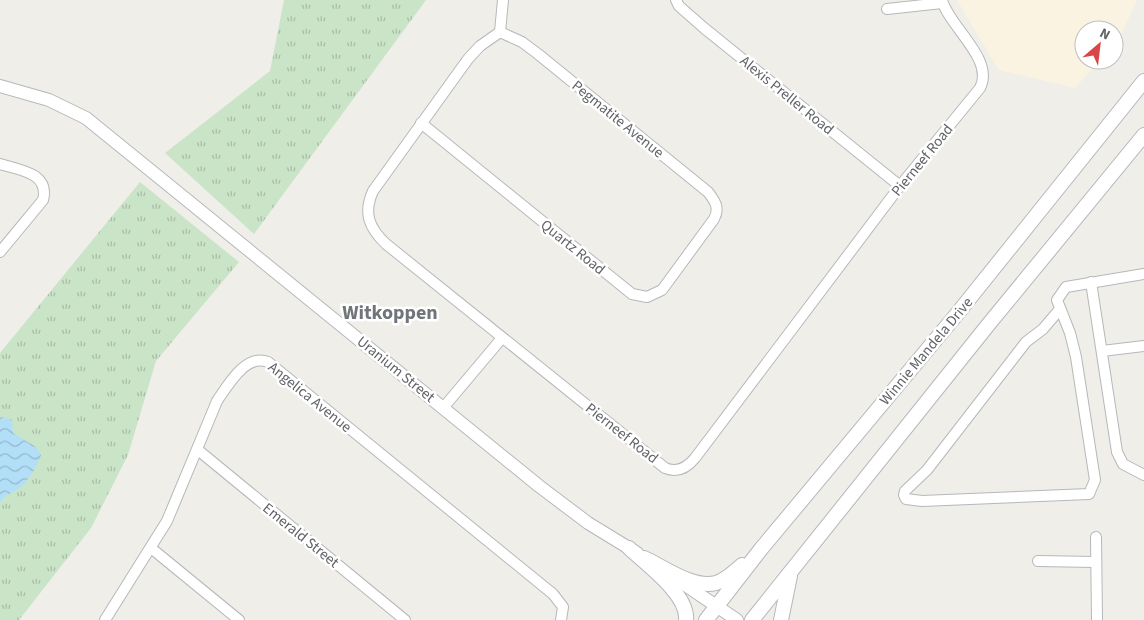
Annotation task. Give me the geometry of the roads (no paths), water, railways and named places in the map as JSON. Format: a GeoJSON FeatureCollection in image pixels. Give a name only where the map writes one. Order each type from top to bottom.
{"type":"FeatureCollection","features":[{"type":"Feature","properties":{"kind":"main road","name":"Winnie Mandela Drive"},"geometry":{"type":"LineString","coordinates":[[706,620],[718,607],[761,549],[957,314],[1144,81]]}},
{"type":"Feature","properties":{"kind":"main road","name":"Winnie Mandela Drive"},"geometry":{"type":"LineString","coordinates":[[752,620],[1144,135]]}},
{"type":"Feature","properties":{"kind":"main road"},"geometry":{"type":"LineString","coordinates":[[630,548],[672,588],[684,607],[686,620]]}},
{"type":"Feature","properties":{"kind":"main road"},"geometry":{"type":"LineString","coordinates":[[644,558],[692,581],[708,584],[724,580],[761,549]]}},
{"type":"Feature","properties":{"kind":"main road"},"geometry":{"type":"LineString","coordinates":[[781,620],[791,571]]}},
{"type":"Feature","properties":{"kind":"street"},"geometry":{"type":"LineString","coordinates":[[500,32],[503,0]]}},
{"type":"Feature","properties":{"kind":"street","name":"Alexis Preller Road"},"geometry":{"type":"LineString","coordinates":[[676,0],[683,10],[704,28],[900,186]]}},
{"type":"Feature","properties":{"kind":"street"},"geometry":{"type":"LineString","coordinates":[[887,9],[942,1]]}},
{"type":"Feature","properties":{"kind":"street","name":"Pierneef Road"},"geometry":{"type":"LineString","coordinates":[[500,32],[474,50],[373,191],[367,209],[371,227],[386,244],[665,468],[681,469],[695,458],[900,186],[984,81],[983,67],[942,1]]}},
{"type":"Feature","properties":{"kind":"street","name":"Pegmatite Avenue"},"geometry":{"type":"LineString","coordinates":[[500,32],[522,42],[538,54],[708,192],[717,204],[718,213],[714,219]]}},
{"type":"Feature","properties":{"kind":"street","name":"Uranium Street"},"geometry":{"type":"LineString","coordinates":[[0,86],[49,100],[86,118],[546,491],[588,523],[630,548],[737,620]]}},
{"type":"Feature","properties":{"kind":"street","name":"Quartz Road"},"geometry":{"type":"LineString","coordinates":[[421,123],[638,297],[647,297],[662,290],[714,219]]}},
{"type":"Feature","properties":{"kind":"street"},"geometry":{"type":"LineString","coordinates":[[0,164],[36,175],[41,179],[45,192],[43,200],[0,252]]}},
{"type":"Feature","properties":{"kind":"street"},"geometry":{"type":"LineString","coordinates":[[1060,309],[1043,329],[1026,342],[928,470],[905,491],[904,495],[906,498],[922,501],[1085,496],[1092,490],[1095,480],[1076,357],[1070,333],[1057,300],[1059,294],[1066,287],[1144,274]]}},
{"type":"Feature","properties":{"kind":"street"},"geometry":{"type":"LineString","coordinates":[[1091,282],[1119,459],[1123,464],[1144,475]]}},
{"type":"Feature","properties":{"kind":"street"},"geometry":{"type":"LineString","coordinates":[[443,408],[502,338]]}},
{"type":"Feature","properties":{"kind":"street"},"geometry":{"type":"LineString","coordinates":[[1102,351],[1144,346]]}},
{"type":"Feature","properties":{"kind":"street","name":"Angelica Avenue"},"geometry":{"type":"LineString","coordinates":[[105,620],[151,548],[178,500],[206,426],[228,385],[254,359],[268,362],[553,594],[562,607],[561,620]]}},
{"type":"Feature","properties":{"kind":"street","name":"Emerald Street"},"geometry":{"type":"LineString","coordinates":[[198,450],[405,620]]}},
{"type":"Feature","properties":{"kind":"street"},"geometry":{"type":"LineString","coordinates":[[1096,536],[1097,620]]}},
{"type":"Feature","properties":{"kind":"street"},"geometry":{"type":"LineString","coordinates":[[151,548],[239,620]]}},
{"type":"Feature","properties":{"kind":"street"},"geometry":{"type":"LineString","coordinates":[[1038,561],[1095,562]]}},
{"type":"Feature","properties":{"kind":"water"},"geometry":{"type":"Polygon","coordinates":[[[0,418],[12,420],[13,433],[36,447],[41,455],[35,469],[25,482],[2,499],[0,503],[0,418]]]}},
{"type":"Feature","properties":{"kind":"district","name":"Witkoppen"},"geometry":{"type":"Point","coordinates":[390,312]}}]}
